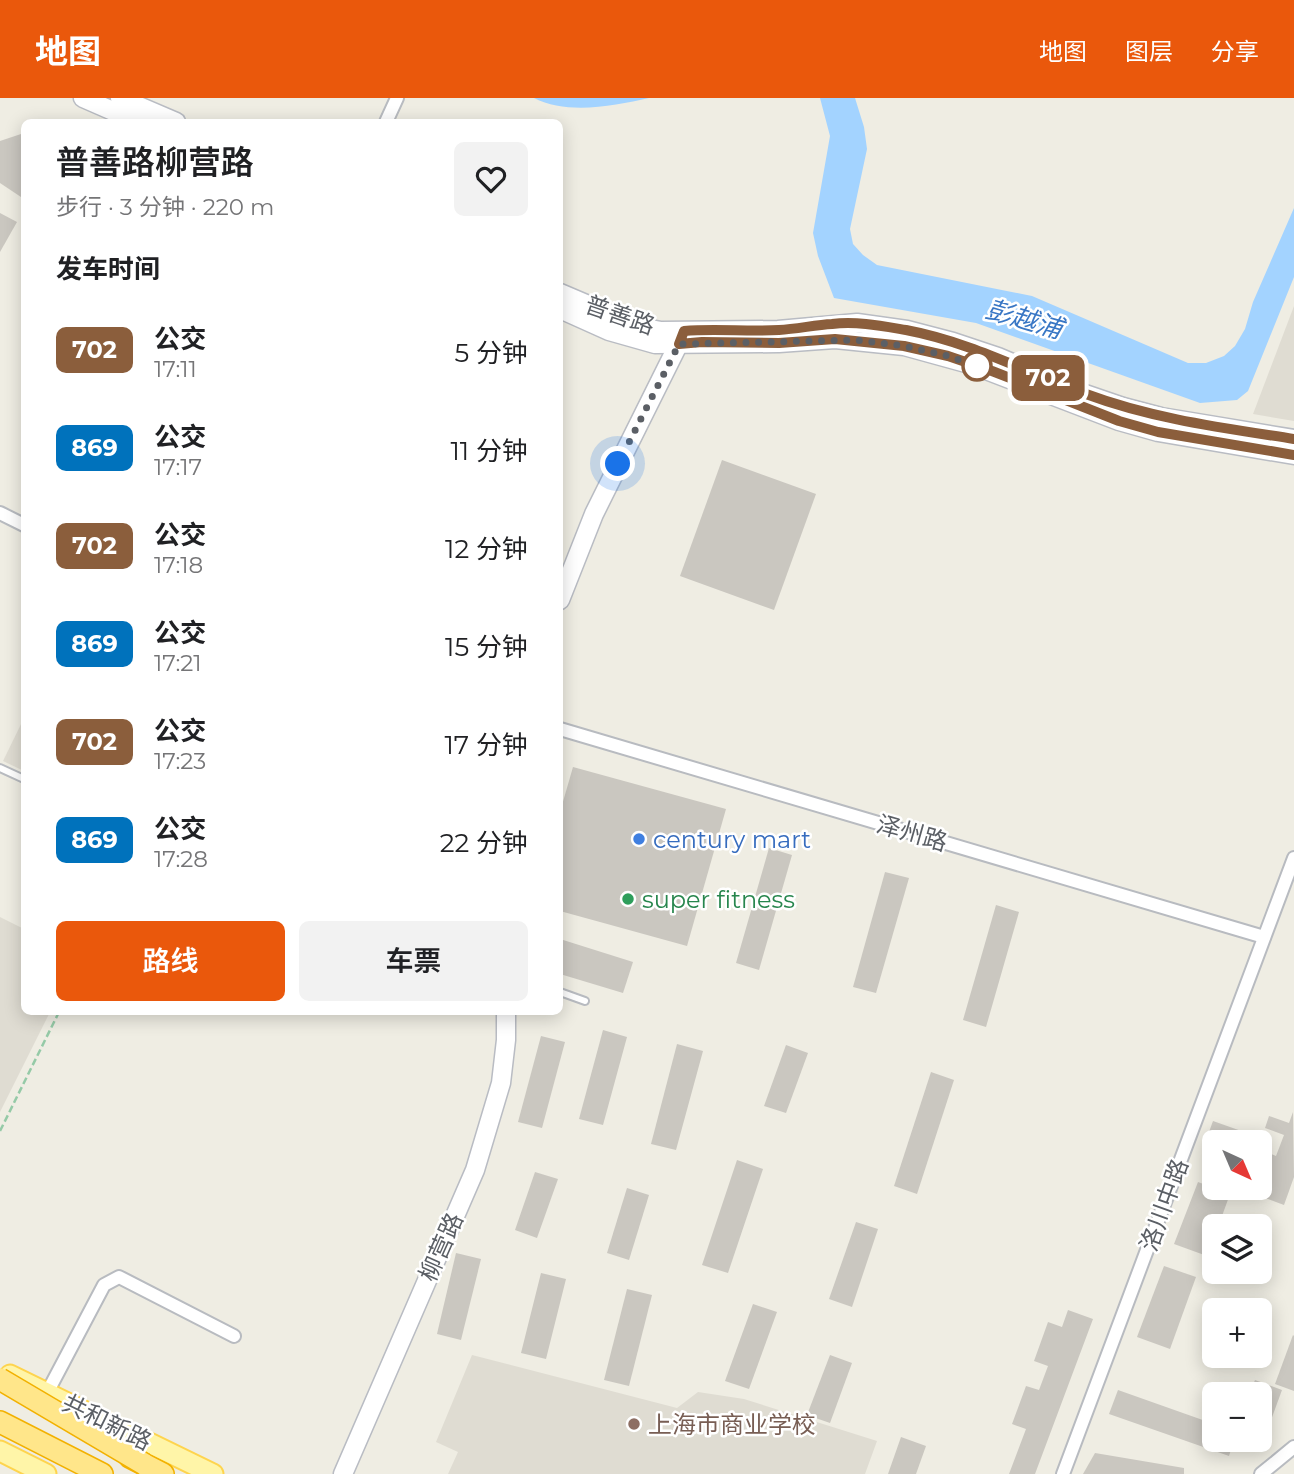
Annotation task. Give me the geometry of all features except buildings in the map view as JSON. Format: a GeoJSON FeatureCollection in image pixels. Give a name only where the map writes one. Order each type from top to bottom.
{"type":"FeatureCollection","features":[{"type":"Feature","properties":{"kind":"highway"},"geometry":{"type":"LineString","coordinates":[[0,1381],[144,1464]]}},
{"type":"Feature","properties":{"kind":"highway"},"geometry":{"type":"LineString","coordinates":[[0,1391],[163,1474]]}},
{"type":"Feature","properties":{"kind":"highway"},"geometry":{"type":"LineString","coordinates":[[0,1422],[102,1474]]}},
{"type":"Feature","properties":{"kind":"main road"},"geometry":{"type":"LineString","coordinates":[[83,98],[131,119]]}},
{"type":"Feature","properties":{"kind":"main road"},"geometry":{"type":"LineString","coordinates":[[120,98],[169,119]]}},
{"type":"Feature","properties":{"kind":"main road","name":"普善路"},"geometry":{"type":"LineString","coordinates":[[563,294],[640,327],[702,342],[779,343],[835,339],[904,346],[948,356],[1119,421],[1158,432],[1294,455]]}},
{"type":"Feature","properties":{"kind":"main road","name":"普善路"},"geometry":{"type":"LineString","coordinates":[[563,310],[636,340],[858,323],[907,330],[998,357],[1123,407],[1214,427],[1294,439]]}},
{"type":"Feature","properties":{"kind":"main road"},"geometry":{"type":"LineString","coordinates":[[563,592],[594,514],[681,338]]}},
{"type":"Feature","properties":{"kind":"main road","name":"柳营路"},"geometry":{"type":"LineString","coordinates":[[343,1474],[475,1170],[501,1083],[506,1015]]}},
{"type":"Feature","properties":{"kind":"main road","name":"共和新路"},"geometry":{"type":"LineString","coordinates":[[0,1370],[213,1474]]}},
{"type":"Feature","properties":{"kind":"main road","name":"共和新路"},"geometry":{"type":"LineString","coordinates":[[0,1381],[178,1474]]}},
{"type":"Feature","properties":{"kind":"main road"},"geometry":{"type":"LineString","coordinates":[[0,1432],[83,1474]]}},
{"type":"Feature","properties":{"kind":"main road"},"geometry":{"type":"LineString","coordinates":[[0,1451],[46,1474]]}},
{"type":"Feature","properties":{"kind":"street"},"geometry":{"type":"LineString","coordinates":[[387,119],[397,98]]}},
{"type":"Feature","properties":{"kind":"street"},"geometry":{"type":"LineString","coordinates":[[0,513],[21,523]]}},
{"type":"Feature","properties":{"kind":"street","name":"泽州路"},"geometry":{"type":"LineString","coordinates":[[563,730],[1264,937]]}},
{"type":"Feature","properties":{"kind":"street","name":"洛川中路"},"geometry":{"type":"LineString","coordinates":[[1063,1474],[1294,858]]}},
{"type":"Feature","properties":{"kind":"street"},"geometry":{"type":"LineString","coordinates":[[47,1393],[104,1285],[119,1278],[234,1336]]}},
{"type":"Feature","properties":{"kind":"street"},"geometry":{"type":"LineString","coordinates":[[1261,1474],[1294,1447]]}},
{"type":"Feature","properties":{"kind":"lane"},"geometry":{"type":"LineString","coordinates":[[0,768],[21,778]]}},
{"type":"Feature","properties":{"kind":"lane"},"geometry":{"type":"LineString","coordinates":[[563,993],[585,1001]]}},
{"type":"Feature","properties":{"kind":"path"},"geometry":{"type":"LineString","coordinates":[[0,1131],[58,1015]]}},
{"type":"Feature","properties":{"kind":"shaded area"},"geometry":{"type":"Polygon","coordinates":[[[1294,306],[1294,421],[1253,414],[1294,306]]]}},
{"type":"Feature","properties":{"kind":"shaded area"},"geometry":{"type":"Polygon","coordinates":[[[21,724],[21,770],[3,761],[21,724]]]}},
{"type":"Feature","properties":{"kind":"shaded area"},"geometry":{"type":"Polygon","coordinates":[[[0,917],[21,928],[21,1015],[48,1015],[0,1112],[0,917]]]}},
{"type":"Feature","properties":{"kind":"shaded area","name":"上海市商业学校"},"geometry":{"type":"Polygon","coordinates":[[[472,1355],[677,1408],[698,1392],[744,1399],[877,1441],[865,1474],[448,1474],[458,1452],[436,1442],[472,1355]]]}},
{"type":"Feature","properties":{"kind":"water"},"geometry":{"type":"Polygon","coordinates":[[[534,98],[649,98],[621,104],[576,108],[534,98]]]}},
{"type":"Feature","properties":{"kind":"water","name":"彭越浦"},"geometry":{"type":"Polygon","coordinates":[[[820,98],[855,98],[864,127],[867,149],[850,229],[853,244],[863,255],[877,265],[1032,296],[1188,363],[1206,363],[1224,356],[1235,346],[1245,329],[1253,302],[1294,208],[1294,277],[1248,391],[1237,400],[1200,403],[976,323],[834,298],[818,256],[813,233],[830,136],[820,98]]]}},
{"type":"Feature","properties":{"kind":"bus line","name":"702"},"geometry":{"type":"LineString","coordinates":[[1294,439],[1214,427],[1123,407],[998,357],[907,330],[858,323],[778,330],[704,329],[684,331],[679,344],[779,343],[835,339],[904,346],[948,356],[1079,407],[1158,432],[1294,455]]}},
{"type":"Feature","properties":{"kind":"place","name":"century mart"},"geometry":{"type":"Point","coordinates":[639,839]}},
{"type":"Feature","properties":{"kind":"place","name":"super fitness"},"geometry":{"type":"Point","coordinates":[628,899]}},
{"type":"Feature","properties":{"kind":"place","name":"上海市商业学校"},"geometry":{"type":"Point","coordinates":[634,1424]}},
{"type":"Feature","properties":{"kind":"route"},"geometry":{"type":"LineString","coordinates":[[618,464],[679,344],[856,340],[904,346],[977,366]]}}]}
